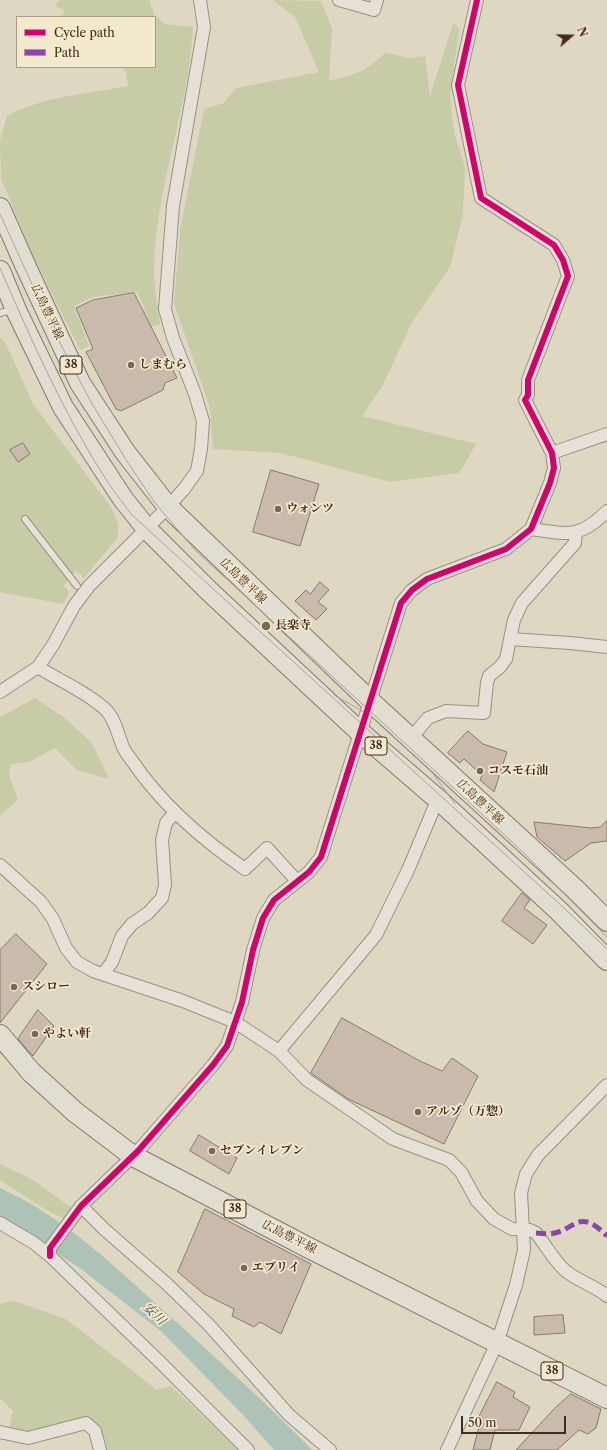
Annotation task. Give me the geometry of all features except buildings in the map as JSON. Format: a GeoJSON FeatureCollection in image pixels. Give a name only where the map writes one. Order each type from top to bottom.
{"type":"FeatureCollection","features":[{"type":"Feature","properties":{"kind":"main road","name":"広島豊平線"},"geometry":{"type":"LineString","coordinates":[[0,208],[26,268],[80,382],[125,452],[168,507],[370,701],[574,888],[607,921]]}},
{"type":"Feature","properties":{"kind":"main road","name":"38"},"geometry":{"type":"LineString","coordinates":[[0,271],[8,312],[63,407],[123,499],[147,529],[209,591],[361,733],[441,802],[559,911],[607,960]]}},
{"type":"Feature","properties":{"kind":"main road","name":"広島豊平線"},"geometry":{"type":"LineString","coordinates":[[0,1035],[31,1072],[75,1112],[133,1156],[497,1344],[607,1398]]}},
{"type":"Feature","properties":{"kind":"street"},"geometry":{"type":"LineString","coordinates":[[0,692],[38,667],[53,645],[74,606],[89,586],[168,507],[197,471],[201,449],[202,421],[195,394],[173,338],[165,309],[173,206],[204,27],[200,0]]}},
{"type":"Feature","properties":{"kind":"street"},"geometry":{"type":"LineString","coordinates":[[339,0],[374,10],[378,0]]}},
{"type":"Feature","properties":{"kind":"street"},"geometry":{"type":"LineString","coordinates":[[50,1252],[80,1208],[133,1156],[213,1065],[227,1046],[242,1002],[253,950],[262,918],[274,900],[309,872],[321,857],[402,603],[412,590],[427,578],[506,549],[531,529],[552,475],[554,468],[552,453],[525,400],[528,395],[528,380],[568,276],[563,260],[554,245],[481,198],[458,85],[477,0]]}},
{"type":"Feature","properties":{"kind":"street"},"geometry":{"type":"LineString","coordinates":[[552,453],[607,434]]}},
{"type":"Feature","properties":{"kind":"street"},"geometry":{"type":"LineString","coordinates":[[531,529],[565,534],[583,531],[595,524],[607,511]]}},
{"type":"Feature","properties":{"kind":"street"},"geometry":{"type":"LineString","coordinates":[[411,738],[428,718],[446,711],[484,713],[486,683],[489,676],[500,667],[506,659],[514,620],[522,603],[575,543],[576,532]]}},
{"type":"Feature","properties":{"kind":"street"},"geometry":{"type":"LineString","coordinates":[[510,639],[607,647]]}},
{"type":"Feature","properties":{"kind":"street"},"geometry":{"type":"LineString","coordinates":[[38,667],[83,692],[106,710],[114,723],[124,749],[131,759],[175,812],[224,854],[245,869],[267,848],[297,881]]}},
{"type":"Feature","properties":{"kind":"street"},"geometry":{"type":"LineString","coordinates":[[279,1051],[376,935],[408,870],[434,808],[441,802]]}},
{"type":"Feature","properties":{"kind":"street"},"geometry":{"type":"LineString","coordinates":[[103,974],[112,962],[122,936],[132,924],[148,913],[162,898],[165,885],[162,840],[166,823],[175,812]]}},
{"type":"Feature","properties":{"kind":"street"},"geometry":{"type":"LineString","coordinates":[[0,865],[41,902],[53,919],[66,948],[77,962],[93,971],[183,1001],[236,1022],[279,1051],[307,1080],[393,1139],[449,1160],[460,1172],[477,1201],[494,1219],[512,1229],[523,1229],[536,1233],[565,1271],[582,1283],[599,1289],[607,1296]]}},
{"type":"Feature","properties":{"kind":"street"},"geometry":{"type":"LineString","coordinates":[[447,1450],[497,1344],[516,1285],[524,1250],[521,1193],[526,1174],[538,1155],[607,1085]]}},
{"type":"Feature","properties":{"kind":"street"},"geometry":{"type":"LineString","coordinates":[[80,1208],[167,1284],[209,1325],[289,1415],[330,1450]]}},
{"type":"Feature","properties":{"kind":"street"},"geometry":{"type":"LineString","coordinates":[[0,1223],[50,1252],[248,1450]]}},
{"type":"Feature","properties":{"kind":"street"},"geometry":{"type":"LineString","coordinates":[[0,1432],[28,1438],[86,1423],[95,1431],[100,1450]]}},
{"type":"Feature","properties":{"kind":"lane"},"geometry":{"type":"LineString","coordinates":[[25,519],[77,586]]}},
{"type":"Feature","properties":{"kind":"green space"},"geometry":{"type":"Polygon","coordinates":[[[60,0],[149,0],[155,16],[62,16],[65,11],[55,6],[60,0]]]}},
{"type":"Feature","properties":{"kind":"green space"},"geometry":{"type":"Polygon","coordinates":[[[273,0],[321,1],[332,29],[329,80],[346,77],[360,72],[385,53],[410,58],[425,56],[430,97],[453,23],[459,28],[450,97],[454,133],[465,167],[463,214],[450,267],[412,322],[383,385],[362,416],[476,444],[459,473],[390,482],[281,453],[213,449],[210,408],[174,303],[180,231],[204,109],[224,103],[236,88],[319,72],[295,17],[273,0]]]}},
{"type":"Feature","properties":{"kind":"green space"},"geometry":{"type":"Polygon","coordinates":[[[156,17],[165,24],[193,27],[185,88],[160,209],[156,239],[154,277],[160,324],[151,327],[138,292],[93,297],[74,306],[89,346],[80,350],[32,254],[1,178],[0,141],[7,116],[21,109],[66,96],[128,86],[126,72],[123,68],[156,68],[156,17]]]}},
{"type":"Feature","properties":{"kind":"green space"},"geometry":{"type":"Polygon","coordinates":[[[0,337],[6,344],[33,404],[110,506],[118,524],[118,537],[84,578],[76,571],[64,586],[70,592],[63,604],[0,592],[0,337]]]}},
{"type":"Feature","properties":{"kind":"green space"},"geometry":{"type":"Polygon","coordinates":[[[35,698],[66,719],[92,743],[109,779],[77,770],[55,748],[29,762],[11,764],[9,775],[18,800],[0,815],[0,717],[35,698]]]}},
{"type":"Feature","properties":{"kind":"green space"},"geometry":{"type":"Polygon","coordinates":[[[0,1164],[35,1181],[73,1209],[66,1220],[45,1209],[0,1180],[0,1164]]]}},
{"type":"Feature","properties":{"kind":"green space"},"geometry":{"type":"Polygon","coordinates":[[[14,1301],[66,1319],[157,1390],[171,1386],[239,1450],[107,1450],[100,1429],[85,1417],[39,1431],[9,1430],[13,1411],[0,1398],[0,1304],[14,1301]]]}},
{"type":"Feature","properties":{"kind":"water","name":"安川"},"geometry":{"type":"Polygon","coordinates":[[[0,1188],[48,1214],[112,1264],[244,1383],[312,1450],[274,1450],[244,1416],[162,1332],[81,1269],[0,1215],[0,1188]]]}},
{"type":"Feature","properties":{"kind":"tram line"},"geometry":{"type":"LineString","coordinates":[[0,214],[52,328],[91,402],[128,463],[155,503],[195,550],[524,853],[607,937]]}},
{"type":"Feature","properties":{"kind":"tram line"},"geometry":{"type":"LineString","coordinates":[[0,268],[61,401],[108,483],[132,515],[607,949]]}},
{"type":"Feature","properties":{"kind":"tram line"},"geometry":{"type":"LineString","coordinates":[[334,695],[371,716]]}},
{"type":"Feature","properties":{"kind":"tram line"},"geometry":{"type":"LineString","coordinates":[[434,775],[455,804]]}},
{"type":"Feature","properties":{"kind":"marked path"},"geometry":{"type":"LineString","coordinates":[[536,1233],[549,1234],[558,1232],[583,1221],[597,1227],[607,1236]]}},
{"type":"Feature","properties":{"kind":"cycle path"},"geometry":{"type":"LineString","coordinates":[[50,1256],[50,1248],[81,1206],[138,1151],[213,1065],[227,1046],[242,1002],[253,950],[263,918],[274,900],[309,872],[321,857],[401,603],[412,590],[427,579],[506,549],[531,529],[550,483],[554,468],[552,453],[525,400],[528,395],[528,380],[568,276],[563,260],[554,245],[481,198],[458,85],[477,0]]}},
{"type":"Feature","properties":{"kind":"place","name":"しまむら"},"geometry":{"type":"Point","coordinates":[131,365]}},
{"type":"Feature","properties":{"kind":"place","name":"ウォンツ"},"geometry":{"type":"Point","coordinates":[278,509]}},
{"type":"Feature","properties":{"kind":"place","name":"長楽寺"},"geometry":{"type":"Point","coordinates":[266,626]}},
{"type":"Feature","properties":{"kind":"place","name":"コスモ石油"},"geometry":{"type":"Point","coordinates":[480,771]}},
{"type":"Feature","properties":{"kind":"place","name":"スシロー"},"geometry":{"type":"Point","coordinates":[14,987]}},
{"type":"Feature","properties":{"kind":"place","name":"やよい軒"},"geometry":{"type":"Point","coordinates":[35,1034]}},
{"type":"Feature","properties":{"kind":"place","name":"アルゾ（万惣）"},"geometry":{"type":"Point","coordinates":[418,1112]}},
{"type":"Feature","properties":{"kind":"place","name":"セブンイレブン"},"geometry":{"type":"Point","coordinates":[212,1151]}},
{"type":"Feature","properties":{"kind":"place","name":"エブリイ"},"geometry":{"type":"Point","coordinates":[244,1268]}}]}
